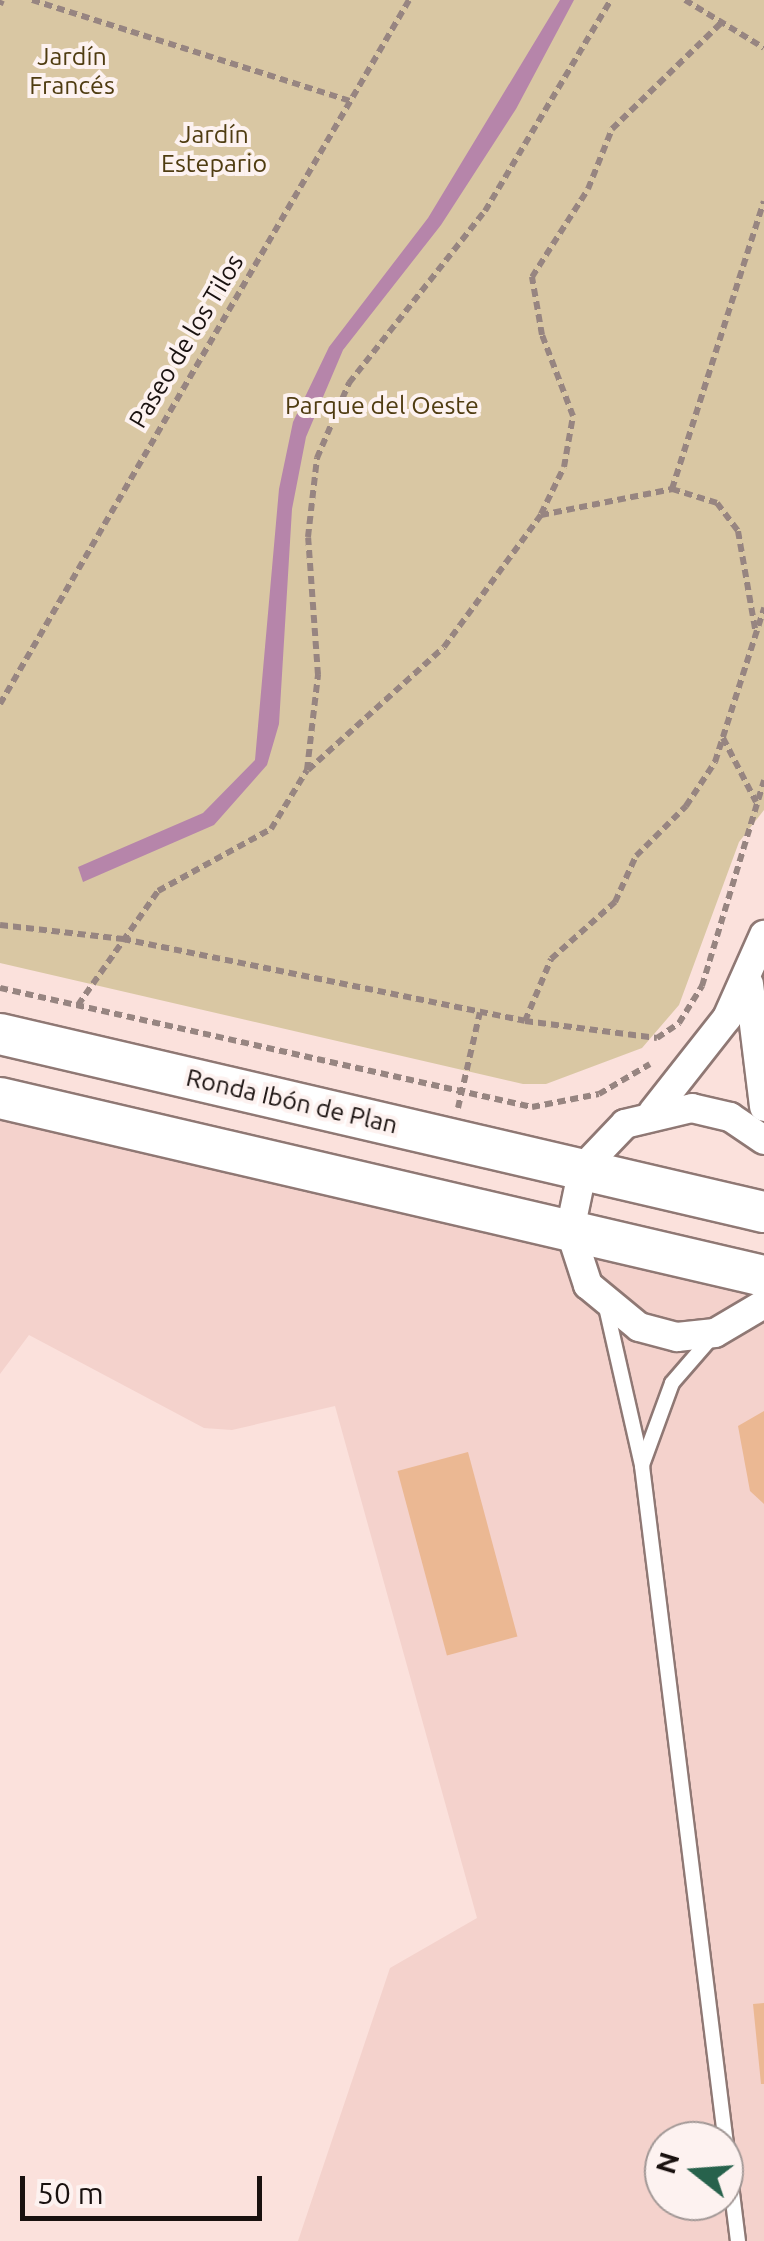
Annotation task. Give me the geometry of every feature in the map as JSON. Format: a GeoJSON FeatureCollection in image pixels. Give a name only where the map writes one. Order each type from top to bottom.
{"type":"FeatureCollection","features":[{"type":"Feature","properties":{"kind":"main road","name":"Ronda Ibón de Plan"},"geometry":{"type":"LineString","coordinates":[[0,1034],[764,1212]]}},
{"type":"Feature","properties":{"kind":"main road"},"geometry":{"type":"LineString","coordinates":[[0,1098],[764,1276]]}},
{"type":"Feature","properties":{"kind":"street"},"geometry":{"type":"LineString","coordinates":[[653,1112],[749,983],[764,935]]}},
{"type":"Feature","properties":{"kind":"street"},"geometry":{"type":"LineString","coordinates":[[749,983],[764,1107]]}},
{"type":"Feature","properties":{"kind":"street"},"geometry":{"type":"LineString","coordinates":[[764,1140],[730,1117],[692,1108],[653,1112],[610,1134],[584,1168],[570,1230],[582,1272],[606,1306],[638,1328],[676,1337],[715,1333],[764,1304]]}},
{"type":"Feature","properties":{"kind":"lane"},"geometry":{"type":"LineString","coordinates":[[606,1306],[642,1466],[738,2241]]}},
{"type":"Feature","properties":{"kind":"lane"},"geometry":{"type":"LineString","coordinates":[[642,1466],[672,1383],[715,1333]]}},
{"type":"Feature","properties":{"kind":"path"},"geometry":{"type":"LineString","coordinates":[[32,0],[350,101]]}},
{"type":"Feature","properties":{"kind":"path","name":"Paseo de los Tilos"},"geometry":{"type":"LineString","coordinates":[[0,704],[410,0]]}},
{"type":"Feature","properties":{"kind":"path"},"geometry":{"type":"LineString","coordinates":[[307,770],[318,675],[308,537],[317,458],[350,382],[485,211],[611,0]]}},
{"type":"Feature","properties":{"kind":"path"},"geometry":{"type":"LineString","coordinates":[[684,0],[764,48]]}},
{"type":"Feature","properties":{"kind":"path"},"geometry":{"type":"LineString","coordinates":[[78,1005],[158,890],[271,829],[307,770],[444,647],[541,515],[564,466],[573,416],[542,335],[532,277],[588,190],[612,129],[720,24]]}},
{"type":"Feature","properties":{"kind":"path"},"geometry":{"type":"LineString","coordinates":[[672,489],[764,201]]}},
{"type":"Feature","properties":{"kind":"path"},"geometry":{"type":"LineString","coordinates":[[541,515],[672,489],[717,502],[738,531],[756,634]]}},
{"type":"Feature","properties":{"kind":"path"},"geometry":{"type":"LineString","coordinates":[[524,1021],[551,959],[615,902],[636,856],[686,806],[723,737],[764,608]]}},
{"type":"Feature","properties":{"kind":"path"},"geometry":{"type":"LineString","coordinates":[[723,737],[757,803]]}},
{"type":"Feature","properties":{"kind":"path"},"geometry":{"type":"LineString","coordinates":[[0,988],[532,1107],[572,1103],[640,1072],[666,1051],[672,1032],[702,986],[764,780]]}},
{"type":"Feature","properties":{"kind":"path"},"geometry":{"type":"LineString","coordinates":[[0,925],[123,939],[524,1021],[638,1037],[672,1032]]}},
{"type":"Feature","properties":{"kind":"path"},"geometry":{"type":"LineString","coordinates":[[462,1091],[480,1012]]}},
{"type":"Feature","properties":{"kind":"shaded area"},"geometry":{"type":"Polygon","coordinates":[[[560,0],[574,0],[516,109],[441,225],[343,350],[306,437],[292,509],[279,724],[267,765],[214,825],[83,882],[78,867],[203,813],[255,760],[279,489],[293,422],[329,347],[428,218],[560,0]]]}},
{"type":"Feature","properties":{"kind":"shaded area"},"geometry":{"type":"Polygon","coordinates":[[[0,1100],[764,1277],[764,2241],[298,2241],[390,1968],[477,1918],[335,1406],[232,1430],[204,1428],[29,1335],[0,1374],[0,1100]]]}},
{"type":"Feature","properties":{"kind":"green space","name":"Parque del Oeste"},"geometry":{"type":"Polygon","coordinates":[[[0,0],[764,0],[764,810],[739,842],[679,1005],[642,1048],[546,1084],[523,1084],[0,963],[0,0]]]}},
{"type":"Feature","properties":{"kind":"building"},"geometry":{"type":"Polygon","coordinates":[[[764,1411],[764,1504],[750,1491],[738,1426],[764,1411]]]}},
{"type":"Feature","properties":{"kind":"building"},"geometry":{"type":"Polygon","coordinates":[[[468,1452],[517,1636],[447,1655],[397,1471],[468,1452]]]}},
{"type":"Feature","properties":{"kind":"building"},"geometry":{"type":"Polygon","coordinates":[[[764,2003],[764,2084],[761,2084],[753,2004],[764,2003]]]}},
{"type":"Feature","properties":{"kind":"park label","name":"Jardín Francés"},"geometry":{"type":"Point","coordinates":[72,72]}},
{"type":"Feature","properties":{"kind":"park label","name":"Jardín Estepario"},"geometry":{"type":"Point","coordinates":[214,150]}}]}
